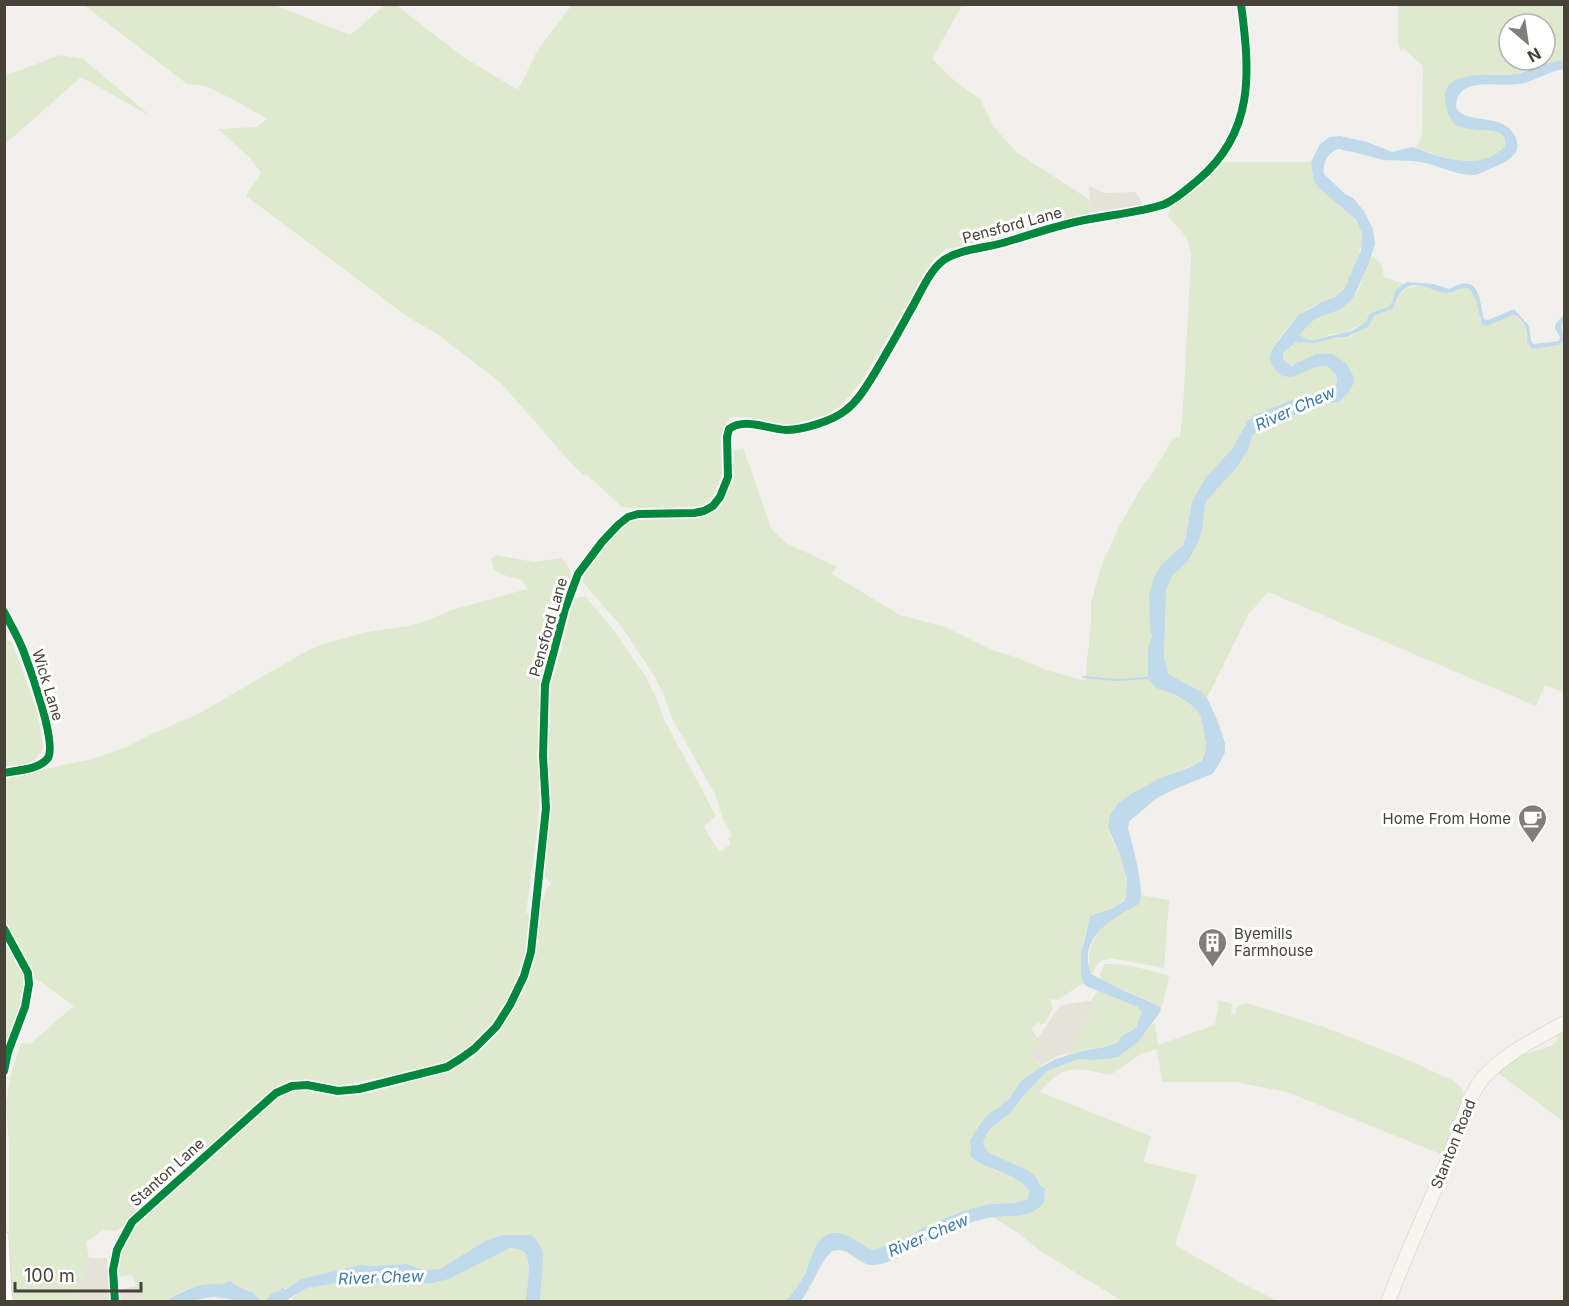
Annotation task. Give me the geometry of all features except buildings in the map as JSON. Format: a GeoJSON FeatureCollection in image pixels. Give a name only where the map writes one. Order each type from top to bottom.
{"type":"FeatureCollection","features":[{"type":"Feature","properties":{"kind":"main road","name":"Stanton Road"},"geometry":{"type":"LineString","coordinates":[[1388,1302],[1474,1092],[1484,1077],[1501,1062],[1564,1023]]}},
{"type":"Feature","properties":{"kind":"street","name":"Pensford Lane"},"geometry":{"type":"LineString","coordinates":[[257,1110],[276,1093],[292,1086],[307,1085],[339,1091],[358,1089],[447,1066],[467,1054],[496,1027],[524,976],[531,952],[546,808],[543,756],[544,685],[565,609],[578,574],[602,542],[628,517],[638,514],[694,513],[713,506],[720,497],[728,477],[727,437],[729,429],[736,424],[744,423],[790,430],[827,421],[844,412],[863,391],[937,265],[947,257],[1077,221],[1163,204],[1176,198],[1210,169],[1225,151],[1236,129],[1244,104],[1248,78],[1241,4]]}},
{"type":"Feature","properties":{"kind":"street","name":"Wick Lane"},"geometry":{"type":"LineString","coordinates":[[4,612],[24,651],[46,718],[50,752],[47,759],[36,766],[4,773]]}},
{"type":"Feature","properties":{"kind":"street"},"geometry":{"type":"LineString","coordinates":[[4,929],[28,973],[29,984],[25,1007],[8,1052],[4,1071]]}},
{"type":"Feature","properties":{"kind":"street","name":"Stanton Lane"},"geometry":{"type":"LineString","coordinates":[[115,1302],[113,1270],[117,1250],[132,1222],[257,1110]]}},
{"type":"Feature","properties":{"kind":"street"},"geometry":{"type":"LineString","coordinates":[[4,1236],[9,1302]]}},
{"type":"Feature","properties":{"kind":"shaded area"},"geometry":{"type":"Polygon","coordinates":[[[1089,186],[1105,193],[1136,192],[1143,205],[1091,215],[1089,186]]]}},
{"type":"Feature","properties":{"kind":"shaded area"},"geometry":{"type":"Polygon","coordinates":[[[1095,1000],[1082,1032],[1067,1054],[1059,1055],[1041,1065],[1030,1052],[1041,1043],[1038,1038],[1058,1008],[1063,1005],[1095,1000]]]}},
{"type":"Feature","properties":{"kind":"shaded area"},"geometry":{"type":"Polygon","coordinates":[[[89,1258],[107,1258],[110,1292],[137,1286],[142,1301],[74,1302],[89,1258]]]}},
{"type":"Feature","properties":{"kind":"green space"},"geometry":{"type":"Polygon","coordinates":[[[84,5],[274,5],[350,35],[384,6],[396,5],[463,57],[518,90],[537,51],[572,5],[962,5],[932,59],[956,82],[980,99],[994,127],[1016,152],[1090,200],[1091,215],[1048,224],[1004,238],[946,249],[934,259],[863,379],[841,406],[826,415],[789,425],[730,417],[721,436],[722,474],[713,496],[703,505],[622,507],[572,464],[501,383],[436,333],[408,317],[246,196],[261,173],[250,158],[218,129],[257,127],[267,119],[206,86],[187,84],[84,5]]]}},
{"type":"Feature","properties":{"kind":"green space"},"geometry":{"type":"Polygon","coordinates":[[[1398,5],[1564,5],[1564,60],[1557,61],[1557,12],[1497,12],[1497,72],[1521,72],[1462,78],[1446,109],[1481,130],[1496,131],[1503,136],[1506,144],[1500,152],[1482,160],[1462,161],[1416,148],[1422,135],[1423,66],[1403,48],[1401,52],[1398,44],[1398,5]]]}},
{"type":"Feature","properties":{"kind":"green space"},"geometry":{"type":"Polygon","coordinates":[[[60,55],[83,59],[152,117],[81,77],[5,144],[5,76],[60,55]]]}},
{"type":"Feature","properties":{"kind":"green space"},"geometry":{"type":"Polygon","coordinates":[[[1311,162],[1331,198],[1354,218],[1360,227],[1360,251],[1347,286],[1337,296],[1322,301],[1296,318],[1270,355],[1273,367],[1328,367],[1337,380],[1328,390],[1277,405],[1245,424],[1233,448],[1206,477],[1192,501],[1185,541],[1178,551],[1167,559],[1149,599],[1152,636],[1148,648],[1148,676],[1156,688],[1176,695],[1199,713],[1206,743],[1205,753],[1196,764],[1158,779],[1131,794],[1114,808],[1108,828],[1124,868],[1127,884],[1125,897],[1115,907],[1098,912],[1088,926],[1082,956],[1083,983],[1058,1000],[1050,999],[1053,1008],[1045,1023],[1038,1022],[1031,1029],[1042,1043],[1031,1052],[1041,1067],[1022,1080],[1008,1100],[986,1118],[970,1144],[990,1168],[1024,1184],[1029,1190],[1028,1199],[1015,1203],[989,1204],[964,1211],[873,1250],[850,1238],[827,1235],[812,1254],[803,1277],[786,1301],[540,1301],[543,1262],[527,1235],[507,1235],[485,1241],[440,1269],[423,1270],[406,1264],[360,1265],[301,1279],[288,1288],[281,1288],[265,1301],[260,1301],[253,1292],[244,1290],[230,1281],[224,1285],[199,1285],[184,1290],[165,1301],[142,1301],[132,1275],[117,1277],[116,1270],[120,1249],[133,1222],[277,1094],[292,1087],[370,1093],[410,1082],[398,1074],[339,1086],[307,1080],[292,1080],[278,1085],[131,1221],[116,1231],[103,1230],[86,1242],[89,1258],[74,1301],[13,1301],[10,1294],[9,1143],[6,1106],[9,1083],[22,1043],[30,1044],[74,1006],[33,978],[5,923],[4,777],[93,759],[126,747],[200,713],[323,644],[367,632],[424,622],[452,610],[527,589],[522,580],[494,570],[491,559],[496,555],[534,562],[561,558],[569,568],[571,577],[550,640],[541,685],[539,817],[526,913],[538,914],[551,883],[542,874],[550,689],[572,599],[585,596],[615,632],[645,676],[665,721],[716,816],[704,826],[720,852],[731,844],[728,839],[732,836],[723,819],[715,794],[672,718],[652,672],[622,627],[585,585],[582,576],[623,525],[629,521],[686,518],[712,510],[722,501],[729,488],[734,450],[743,448],[772,530],[786,543],[837,567],[832,574],[900,615],[945,627],[992,650],[1046,670],[1085,681],[1091,603],[1102,564],[1120,524],[1145,482],[1151,476],[1171,441],[1180,436],[1191,256],[1186,238],[1168,216],[1169,210],[1173,203],[1219,163],[1311,162]]]}},
{"type":"Feature","properties":{"kind":"green space"},"geometry":{"type":"Polygon","coordinates":[[[1372,256],[1381,264],[1384,277],[1404,284],[1390,305],[1374,311],[1366,322],[1345,333],[1313,340],[1299,335],[1315,319],[1346,305],[1353,298],[1372,256]]]}},
{"type":"Feature","properties":{"kind":"green space"},"geometry":{"type":"Polygon","coordinates":[[[1415,286],[1445,293],[1463,288],[1470,289],[1483,326],[1516,315],[1525,327],[1528,345],[1533,349],[1559,345],[1564,337],[1564,693],[1545,685],[1536,706],[1268,592],[1248,615],[1207,698],[1199,690],[1168,675],[1164,655],[1166,590],[1172,576],[1192,555],[1199,540],[1208,499],[1237,467],[1249,448],[1252,436],[1257,431],[1272,422],[1318,405],[1335,403],[1348,393],[1354,383],[1354,377],[1347,364],[1309,357],[1294,365],[1289,365],[1283,359],[1286,350],[1300,341],[1349,337],[1367,326],[1374,316],[1392,308],[1404,290],[1415,286]]]}},
{"type":"Feature","properties":{"kind":"green space"},"geometry":{"type":"Polygon","coordinates":[[[1564,321],[1564,337],[1561,324],[1564,321]]]}},
{"type":"Feature","properties":{"kind":"green space"},"geometry":{"type":"Polygon","coordinates":[[[5,639],[12,642],[38,714],[43,749],[31,763],[5,768],[5,639]]]}},
{"type":"Feature","properties":{"kind":"green space"},"geometry":{"type":"Polygon","coordinates":[[[1140,895],[1169,900],[1164,968],[1111,958],[1098,963],[1092,975],[1089,968],[1093,942],[1104,926],[1139,904],[1140,895]]]}},
{"type":"Feature","properties":{"kind":"green space"},"geometry":{"type":"Polygon","coordinates":[[[5,937],[21,967],[25,983],[19,1013],[5,1049],[5,937]]]}},
{"type":"Feature","properties":{"kind":"green space"},"geometry":{"type":"Polygon","coordinates":[[[1105,964],[1145,969],[1169,976],[1162,1007],[1101,980],[1100,973],[1105,964]]]}},
{"type":"Feature","properties":{"kind":"green space"},"geometry":{"type":"Polygon","coordinates":[[[1097,990],[1138,1007],[1142,1012],[1136,1028],[1122,1036],[1117,1043],[1066,1056],[1082,1032],[1095,1001],[1092,1000],[1097,990]]]}},
{"type":"Feature","properties":{"kind":"green space"},"geometry":{"type":"Polygon","coordinates":[[[1219,1000],[1232,1004],[1231,1013],[1235,1014],[1237,1007],[1246,1003],[1324,1027],[1454,1081],[1462,1089],[1465,1097],[1443,1155],[1287,1092],[1235,1082],[1162,1082],[1157,1049],[1141,1054],[1110,1075],[1071,1070],[1056,1076],[1040,1092],[1151,1136],[1143,1162],[1197,1175],[1175,1245],[1277,1301],[1122,1301],[1039,1250],[993,1217],[1026,1215],[1044,1203],[1045,1191],[1028,1172],[989,1153],[982,1141],[990,1129],[1011,1112],[1047,1071],[1078,1059],[1114,1059],[1138,1042],[1155,1023],[1158,1045],[1215,1025],[1219,1000]]]}},
{"type":"Feature","properties":{"kind":"green space"},"geometry":{"type":"Polygon","coordinates":[[[1564,1031],[1564,1122],[1498,1073],[1519,1056],[1556,1043],[1557,1036],[1564,1031]]]}},
{"type":"Feature","properties":{"kind":"green space"},"geometry":{"type":"Polygon","coordinates":[[[510,1248],[521,1250],[527,1256],[529,1268],[526,1301],[294,1302],[292,1298],[307,1288],[343,1282],[405,1285],[433,1283],[449,1279],[510,1248]]]}},
{"type":"Feature","properties":{"kind":"water","name":"River Chew"},"geometry":{"type":"Polygon","coordinates":[[[1564,60],[1564,69],[1557,70],[1557,62],[1564,60]]]}},
{"type":"Feature","properties":{"kind":"water","name":"River Chew"},"geometry":{"type":"Polygon","coordinates":[[[1552,72],[1524,83],[1472,86],[1458,96],[1456,107],[1460,113],[1493,121],[1509,128],[1517,143],[1512,157],[1479,174],[1461,174],[1428,163],[1384,160],[1339,149],[1327,158],[1324,174],[1345,194],[1353,198],[1364,211],[1373,229],[1375,244],[1353,298],[1341,309],[1315,319],[1299,335],[1313,340],[1352,331],[1366,322],[1373,312],[1388,307],[1396,289],[1407,282],[1433,284],[1449,289],[1466,283],[1472,285],[1479,295],[1484,319],[1488,320],[1514,309],[1529,326],[1533,344],[1559,341],[1560,337],[1555,325],[1564,314],[1564,321],[1561,325],[1564,341],[1559,345],[1533,349],[1528,342],[1522,321],[1516,315],[1486,326],[1482,325],[1476,301],[1470,289],[1442,293],[1413,286],[1401,292],[1392,309],[1374,316],[1368,327],[1347,337],[1316,343],[1296,342],[1284,352],[1283,359],[1291,366],[1316,354],[1333,354],[1347,364],[1354,377],[1354,383],[1339,402],[1318,405],[1272,422],[1257,431],[1252,436],[1249,448],[1237,467],[1205,505],[1202,531],[1196,547],[1187,562],[1172,576],[1166,590],[1164,655],[1168,674],[1202,692],[1207,698],[1225,743],[1225,752],[1212,774],[1157,798],[1129,822],[1128,828],[1140,878],[1141,898],[1139,904],[1118,916],[1100,931],[1089,950],[1088,961],[1091,974],[1161,1007],[1160,1012],[1138,1042],[1118,1057],[1078,1059],[1047,1071],[1011,1112],[990,1129],[983,1141],[989,1153],[1027,1170],[1045,1189],[1044,1203],[1033,1212],[1017,1216],[987,1218],[940,1233],[889,1262],[881,1264],[867,1264],[843,1251],[832,1251],[823,1262],[801,1301],[786,1301],[803,1278],[817,1245],[826,1235],[843,1234],[873,1250],[964,1211],[989,1204],[1015,1203],[1028,1199],[1029,1190],[1020,1182],[971,1157],[970,1141],[975,1132],[986,1117],[1008,1100],[1022,1080],[1041,1067],[1056,1059],[1117,1043],[1122,1036],[1136,1028],[1142,1012],[1138,1007],[1086,986],[1081,974],[1081,953],[1090,917],[1120,904],[1126,895],[1127,879],[1121,857],[1108,828],[1110,815],[1117,804],[1131,794],[1158,779],[1193,766],[1202,760],[1206,743],[1199,713],[1176,695],[1156,688],[1148,678],[1148,648],[1152,636],[1149,594],[1161,565],[1183,545],[1192,501],[1206,477],[1233,448],[1247,421],[1255,415],[1291,400],[1328,390],[1337,382],[1333,372],[1323,366],[1292,377],[1282,376],[1273,367],[1269,358],[1273,348],[1298,315],[1335,297],[1345,288],[1361,250],[1362,233],[1356,220],[1319,188],[1314,181],[1311,162],[1320,144],[1330,137],[1340,136],[1367,142],[1392,152],[1412,147],[1447,158],[1472,161],[1484,159],[1505,146],[1503,136],[1493,131],[1470,129],[1454,124],[1446,105],[1447,88],[1462,78],[1552,72]]]}},
{"type":"Feature","properties":{"kind":"water","name":"River Chew"},"geometry":{"type":"Polygon","coordinates":[[[503,1235],[531,1235],[541,1247],[543,1257],[540,1301],[526,1301],[529,1268],[527,1256],[521,1250],[510,1248],[449,1279],[433,1283],[405,1285],[343,1282],[307,1288],[285,1301],[265,1301],[272,1293],[280,1291],[281,1288],[286,1289],[301,1279],[360,1265],[406,1264],[423,1270],[440,1269],[485,1241],[503,1235]]]}},
{"type":"Feature","properties":{"kind":"water"},"geometry":{"type":"Polygon","coordinates":[[[230,1281],[244,1290],[253,1292],[260,1301],[232,1301],[213,1297],[189,1301],[165,1301],[196,1286],[230,1281]]]}},
{"type":"Feature","properties":{"kind":"waterway"},"geometry":{"type":"LineString","coordinates":[[1083,677],[1116,680],[1149,678]]}},
{"type":"Feature","properties":{"kind":"cycle path"},"geometry":{"type":"LineString","coordinates":[[115,1302],[113,1270],[117,1250],[132,1222],[276,1093],[292,1086],[307,1085],[338,1091],[359,1089],[447,1067],[474,1049],[496,1027],[524,976],[531,952],[546,808],[543,756],[545,685],[565,609],[578,574],[602,542],[628,517],[638,514],[694,513],[713,506],[720,497],[728,477],[727,437],[729,429],[742,424],[786,430],[809,427],[826,421],[851,406],[876,371],[929,277],[938,265],[949,257],[1071,223],[1165,204],[1198,180],[1217,161],[1230,142],[1239,121],[1246,77],[1241,4]]}},
{"type":"Feature","properties":{"kind":"cycle path"},"geometry":{"type":"LineString","coordinates":[[4,612],[19,640],[31,672],[42,705],[50,750],[48,758],[39,765],[4,773]]}},
{"type":"Feature","properties":{"kind":"cycle path"},"geometry":{"type":"LineString","coordinates":[[4,929],[28,973],[29,984],[25,1007],[8,1052],[4,1071]]}},
{"type":"Feature","properties":{"kind":"place","name":"Home From Home"},"geometry":{"type":"Point","coordinates":[1532,844]}},
{"type":"Feature","properties":{"kind":"place","name":"Byemills Farmhouse"},"geometry":{"type":"Point","coordinates":[1213,968]}}]}
